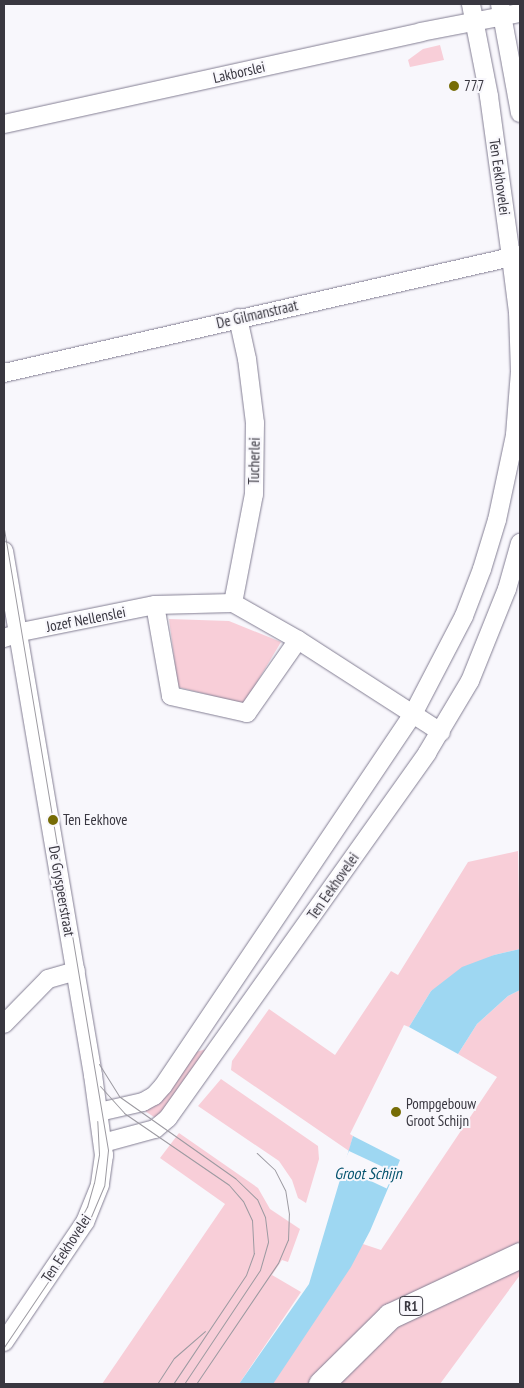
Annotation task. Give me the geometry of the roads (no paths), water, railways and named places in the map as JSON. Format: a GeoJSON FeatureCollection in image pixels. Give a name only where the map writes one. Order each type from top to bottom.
{"type":"FeatureCollection","features":[{"type":"Feature","properties":{"kind":"highway","name":"R1"},"geometry":{"type":"LineString","coordinates":[[321,1384],[390,1316],[520,1255]]}},
{"type":"Feature","properties":{"kind":"street","name":"Lakborslei"},"geometry":{"type":"LineString","coordinates":[[4,124],[421,32],[472,12],[501,7]]}},
{"type":"Feature","properties":{"kind":"street"},"geometry":{"type":"LineString","coordinates":[[520,13],[501,7],[520,113]]}},
{"type":"Feature","properties":{"kind":"street","name":"Ten Eekhovelei"},"geometry":{"type":"LineString","coordinates":[[4,1342],[85,1222],[100,1185],[103,1144],[99,1112],[125,1107],[154,1096],[204,1026],[412,716],[464,616],[482,569],[517,442],[520,372],[516,256],[489,96],[472,12]]}},
{"type":"Feature","properties":{"kind":"street"},"geometry":{"type":"LineString","coordinates":[[489,96],[500,85],[516,91]]}},
{"type":"Feature","properties":{"kind":"street","name":"De Gilmanstraat"},"geometry":{"type":"LineString","coordinates":[[4,373],[516,256]]}},
{"type":"Feature","properties":{"kind":"street","name":"Tucherlei"},"geometry":{"type":"LineString","coordinates":[[233,603],[254,494],[255,423],[247,359],[238,318]]}},
{"type":"Feature","properties":{"kind":"street","name":"Ten Eekhovelei"},"geometry":{"type":"LineString","coordinates":[[103,1144],[155,1129],[168,1118],[441,732],[470,681],[507,589],[520,543]]}},
{"type":"Feature","properties":{"kind":"street","name":"De Gryspeerstraat"},"geometry":{"type":"LineString","coordinates":[[4,551],[11,636],[76,971],[99,1112]]}},
{"type":"Feature","properties":{"kind":"street"},"geometry":{"type":"LineString","coordinates":[[233,603],[298,640],[412,716],[441,732]]}},
{"type":"Feature","properties":{"kind":"street","name":"Jozef Nellenslei"},"geometry":{"type":"LineString","coordinates":[[11,636],[155,605],[233,603]]}},
{"type":"Feature","properties":{"kind":"street"},"geometry":{"type":"LineString","coordinates":[[155,605],[171,696],[246,713],[298,640]]}},
{"type":"Feature","properties":{"kind":"street"},"geometry":{"type":"LineString","coordinates":[[4,1024],[48,979],[76,971]]}},
{"type":"Feature","properties":{"kind":"street"},"geometry":{"type":"LineString","coordinates":[[204,1026],[224,1039]]}},
{"type":"Feature","properties":{"kind":"street"},"geometry":{"type":"LineString","coordinates":[[125,1107],[155,1129]]}},
{"type":"Feature","properties":{"kind":"water"},"geometry":{"type":"Polygon","coordinates":[[[520,949],[520,990],[508,996],[477,1024],[458,1054],[409,1027],[431,991],[462,967],[494,955],[520,949]]]}},
{"type":"Feature","properties":{"kind":"water","name":"Groot Schijn"},"geometry":{"type":"Polygon","coordinates":[[[353,1136],[400,1160],[370,1231],[351,1267],[273,1384],[239,1384],[309,1284],[353,1136]]]}},
{"type":"Feature","properties":{"kind":"tram line"},"geometry":{"type":"LineString","coordinates":[[4,529],[108,1150],[104,1186],[89,1221],[4,1347]]}},
{"type":"Feature","properties":{"kind":"tram line"},"geometry":{"type":"LineString","coordinates":[[99,1064],[120,1097],[235,1178],[257,1199],[265,1217],[268,1242],[260,1270],[184,1384]]}},
{"type":"Feature","properties":{"kind":"tram line"},"geometry":{"type":"LineString","coordinates":[[100,1086],[124,1113],[229,1185],[243,1201],[252,1220],[254,1253],[246,1275],[173,1384]]}},
{"type":"Feature","properties":{"kind":"tram line"},"geometry":{"type":"LineString","coordinates":[[73,1233],[87,1207],[94,1183],[99,1154],[97,1121]]}},
{"type":"Feature","properties":{"kind":"tram line"},"geometry":{"type":"LineString","coordinates":[[196,1384],[278,1263],[288,1240],[289,1214],[285,1190],[275,1170],[257,1153]]}},
{"type":"Feature","properties":{"kind":"tram line"},"geometry":{"type":"LineString","coordinates":[[157,1384],[174,1358],[205,1331]]}},
{"type":"Feature","properties":{"kind":"place","name":"777"},"geometry":{"type":"Point","coordinates":[454,86]}},
{"type":"Feature","properties":{"kind":"place","name":"Ten Eekhove"},"geometry":{"type":"Point","coordinates":[53,820]}},
{"type":"Feature","properties":{"kind":"place","name":"Pompgebouw Groot Schijn"},"geometry":{"type":"Point","coordinates":[396,1112]}}]}
